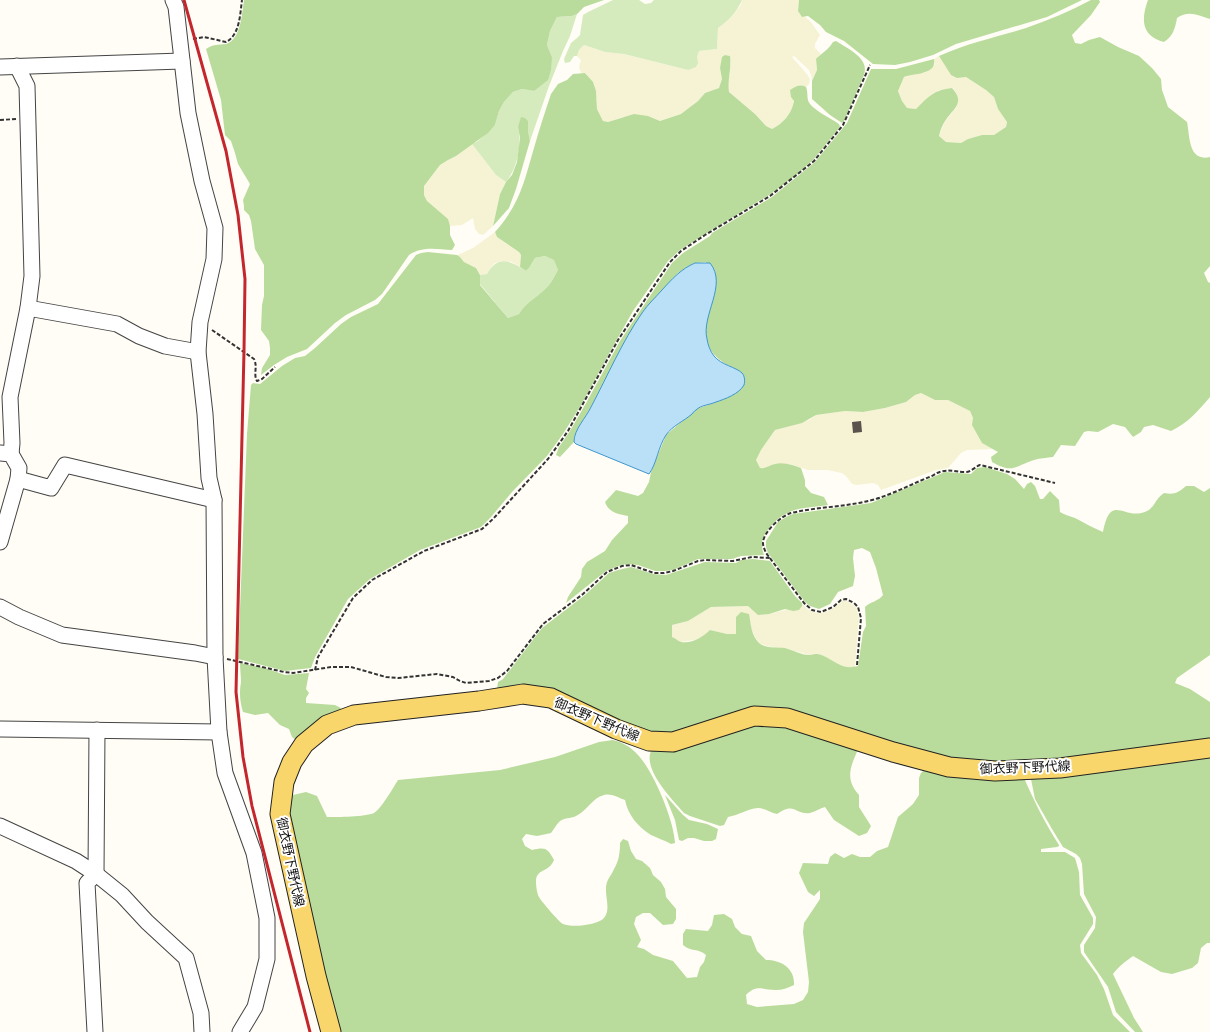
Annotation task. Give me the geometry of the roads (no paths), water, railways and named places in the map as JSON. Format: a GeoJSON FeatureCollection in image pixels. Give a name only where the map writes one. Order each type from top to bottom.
{"type":"FeatureCollection","features":[{"type":"Feature","properties":{"kind":"main road","name":"御衣野下野代線"},"geometry":{"type":"LineString","coordinates":[[331,1032],[316,976],[280,814],[284,782],[292,762],[304,744],[327,725],[354,715],[479,701],[523,694],[551,698],[616,729],[650,741],[673,742],[754,716],[787,718],[893,752],[949,767],[995,771],[1060,768],[1210,748]]}},
{"type":"Feature","properties":{"kind":"street"},"geometry":{"type":"LineString","coordinates":[[173,0],[176,7],[188,112],[202,182],[215,228],[214,259],[200,322],[198,352],[205,414],[209,478],[214,500],[215,657],[219,732],[225,773],[254,853],[267,918],[267,959],[255,1007],[240,1032]]}},
{"type":"Feature","properties":{"kind":"street"},"geometry":{"type":"LineString","coordinates":[[0,67],[182,61]]}},
{"type":"Feature","properties":{"kind":"street"},"geometry":{"type":"LineString","coordinates":[[0,542],[18,479],[19,468],[6,453],[12,443],[10,397],[28,308],[32,276],[27,86],[18,66]]}},
{"type":"Feature","properties":{"kind":"street"},"geometry":{"type":"LineString","coordinates":[[28,308],[117,324],[139,336],[165,346],[198,352]]}},
{"type":"Feature","properties":{"kind":"street"},"geometry":{"type":"LineString","coordinates":[[18,479],[51,488],[65,465],[214,500]]}},
{"type":"Feature","properties":{"kind":"street"},"geometry":{"type":"LineString","coordinates":[[0,606],[19,617],[62,635],[215,657]]}},
{"type":"Feature","properties":{"kind":"street"},"geometry":{"type":"LineString","coordinates":[[0,729],[219,732]]}},
{"type":"Feature","properties":{"kind":"street"},"geometry":{"type":"LineString","coordinates":[[95,1032],[87,883],[96,874],[97,730]]}},
{"type":"Feature","properties":{"kind":"street"},"geometry":{"type":"LineString","coordinates":[[0,826],[76,861],[96,874],[122,895],[147,922],[186,958],[201,1013],[202,1032]]}},
{"type":"Feature","properties":{"kind":"water"},"geometry":{"type":"Polygon","coordinates":[[[695,263],[710,263],[715,272],[715,290],[707,320],[706,330],[709,348],[717,359],[742,373],[745,382],[744,385],[732,396],[698,408],[689,417],[671,429],[663,440],[652,470],[649,474],[576,444],[574,442],[578,428],[589,411],[628,335],[642,313],[673,278],[685,268],[695,263]]]}},
{"type":"Feature","properties":{"kind":"railway"},"geometry":{"type":"LineString","coordinates":[[184,0],[226,151],[238,215],[245,279],[236,692],[243,757],[252,806],[310,1032]]}}]}
